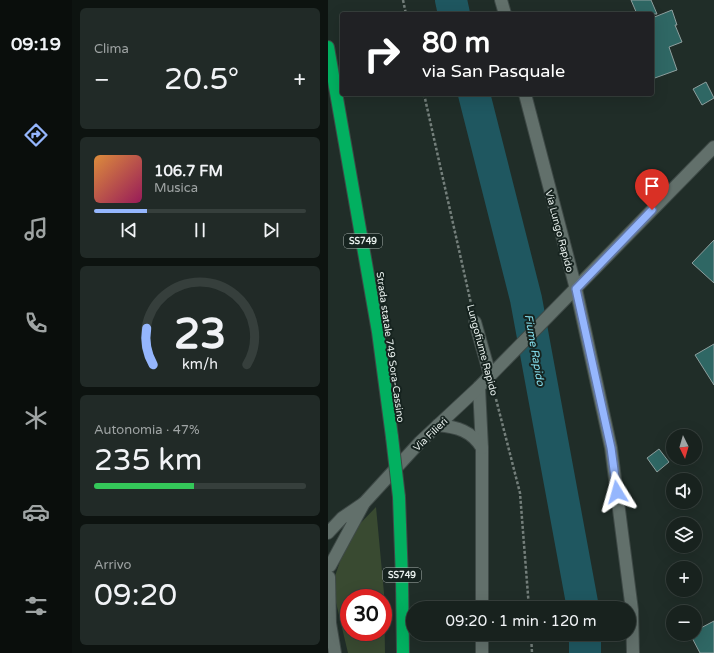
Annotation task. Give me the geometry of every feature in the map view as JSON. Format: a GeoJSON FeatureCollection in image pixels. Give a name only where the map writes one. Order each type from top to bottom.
{"type":"FeatureCollection","features":[{"type":"Feature","properties":{"kind":"highway","name":"Strada statale 749 Sora-Cassino"},"geometry":{"type":"LineString","coordinates":[[328,47],[378,332],[392,437],[399,497],[403,653]]}},
{"type":"Feature","properties":{"kind":"street"},"geometry":{"type":"LineString","coordinates":[[501,0],[504,12]]}},
{"type":"Feature","properties":{"kind":"street","name":"Via Lungo Rapido"},"geometry":{"type":"LineString","coordinates":[[526,96],[576,289],[611,448],[632,610],[633,653]]}},
{"type":"Feature","properties":{"kind":"street","name":"Via Filieri"},"geometry":{"type":"LineString","coordinates":[[328,534],[342,518],[364,503],[420,442],[479,387],[714,147]]}},
{"type":"Feature","properties":{"kind":"street","name":"Lungofiume Rapido"},"geometry":{"type":"LineString","coordinates":[[475,322],[494,371]]}},
{"type":"Feature","properties":{"kind":"street"},"geometry":{"type":"LineString","coordinates":[[479,387],[482,448],[482,601]]}},
{"type":"Feature","properties":{"kind":"street"},"geometry":{"type":"LineString","coordinates":[[438,426],[464,430],[477,439],[482,448]]}},
{"type":"Feature","properties":{"kind":"street","name":"Via Filieri"},"geometry":{"type":"LineString","coordinates":[[329,570],[364,503]]}},
{"type":"Feature","properties":{"kind":"street"},"geometry":{"type":"LineString","coordinates":[[328,534],[340,547]]}},
{"type":"Feature","properties":{"kind":"street"},"geometry":{"type":"LineString","coordinates":[[329,570],[329,621],[335,653]]}},
{"type":"Feature","properties":{"kind":"street"},"geometry":{"type":"LineString","coordinates":[[482,641],[482,653]]}},
{"type":"Feature","properties":{"kind":"path"},"geometry":{"type":"LineString","coordinates":[[403,0],[406,12]]}},
{"type":"Feature","properties":{"kind":"path","name":"Lungofiume Rapido"},"geometry":{"type":"LineString","coordinates":[[424,96],[475,322]]}},
{"type":"Feature","properties":{"kind":"path","name":"Lungofiume Rapido"},"geometry":{"type":"LineString","coordinates":[[494,371],[520,493],[528,601]]}},
{"type":"Feature","properties":{"kind":"path"},"geometry":{"type":"LineString","coordinates":[[531,641],[532,653]]}},
{"type":"Feature","properties":{"kind":"green space"},"geometry":{"type":"Polygon","coordinates":[[[376,507],[384,589],[340,589],[340,619],[334,594],[334,579],[345,547],[354,530],[376,507]]]}},
{"type":"Feature","properties":{"kind":"green space"},"geometry":{"type":"Polygon","coordinates":[[[345,641],[385,641],[385,653],[348,653],[345,641]]]}},
{"type":"Feature","properties":{"kind":"building"},"geometry":{"type":"Polygon","coordinates":[[[631,0],[651,0],[657,14],[654,14],[654,12],[636,12],[631,0]]]}},
{"type":"Feature","properties":{"kind":"building"},"geometry":{"type":"Polygon","coordinates":[[[672,10],[677,25],[675,25],[682,42],[669,47],[677,70],[654,78],[654,17],[672,10]]]}},
{"type":"Feature","properties":{"kind":"building"},"geometry":{"type":"Polygon","coordinates":[[[706,82],[714,98],[702,105],[693,89],[706,82]]]}},
{"type":"Feature","properties":{"kind":"building"},"geometry":{"type":"Polygon","coordinates":[[[714,240],[714,283],[692,263],[714,240]]]}},
{"type":"Feature","properties":{"kind":"building"},"geometry":{"type":"Polygon","coordinates":[[[714,344],[714,385],[695,355],[714,344]]]}},
{"type":"Feature","properties":{"kind":"building"},"geometry":{"type":"Polygon","coordinates":[[[659,449],[666,458],[666,464],[657,472],[647,458],[659,449]]]}},
{"type":"Feature","properties":{"kind":"building"},"geometry":{"type":"Polygon","coordinates":[[[714,621],[714,653],[700,653],[694,641],[702,641],[702,627],[714,621]]]}},
{"type":"Feature","properties":{"kind":"waterway","name":"Fiume Rapido"},"geometry":{"type":"LineString","coordinates":[[451,0],[454,12]]}},
{"type":"Feature","properties":{"kind":"waterway","name":"Fiume Rapido"},"geometry":{"type":"LineString","coordinates":[[475,96],[526,299],[582,601]]}},
{"type":"Feature","properties":{"kind":"waterway","name":"Fiume Rapido"},"geometry":{"type":"LineString","coordinates":[[585,641],[585,653]]}},
{"type":"Feature","properties":{"kind":"route"},"geometry":{"type":"LineString","coordinates":[[617,492],[611,448],[576,289],[652,210]]}}]}
